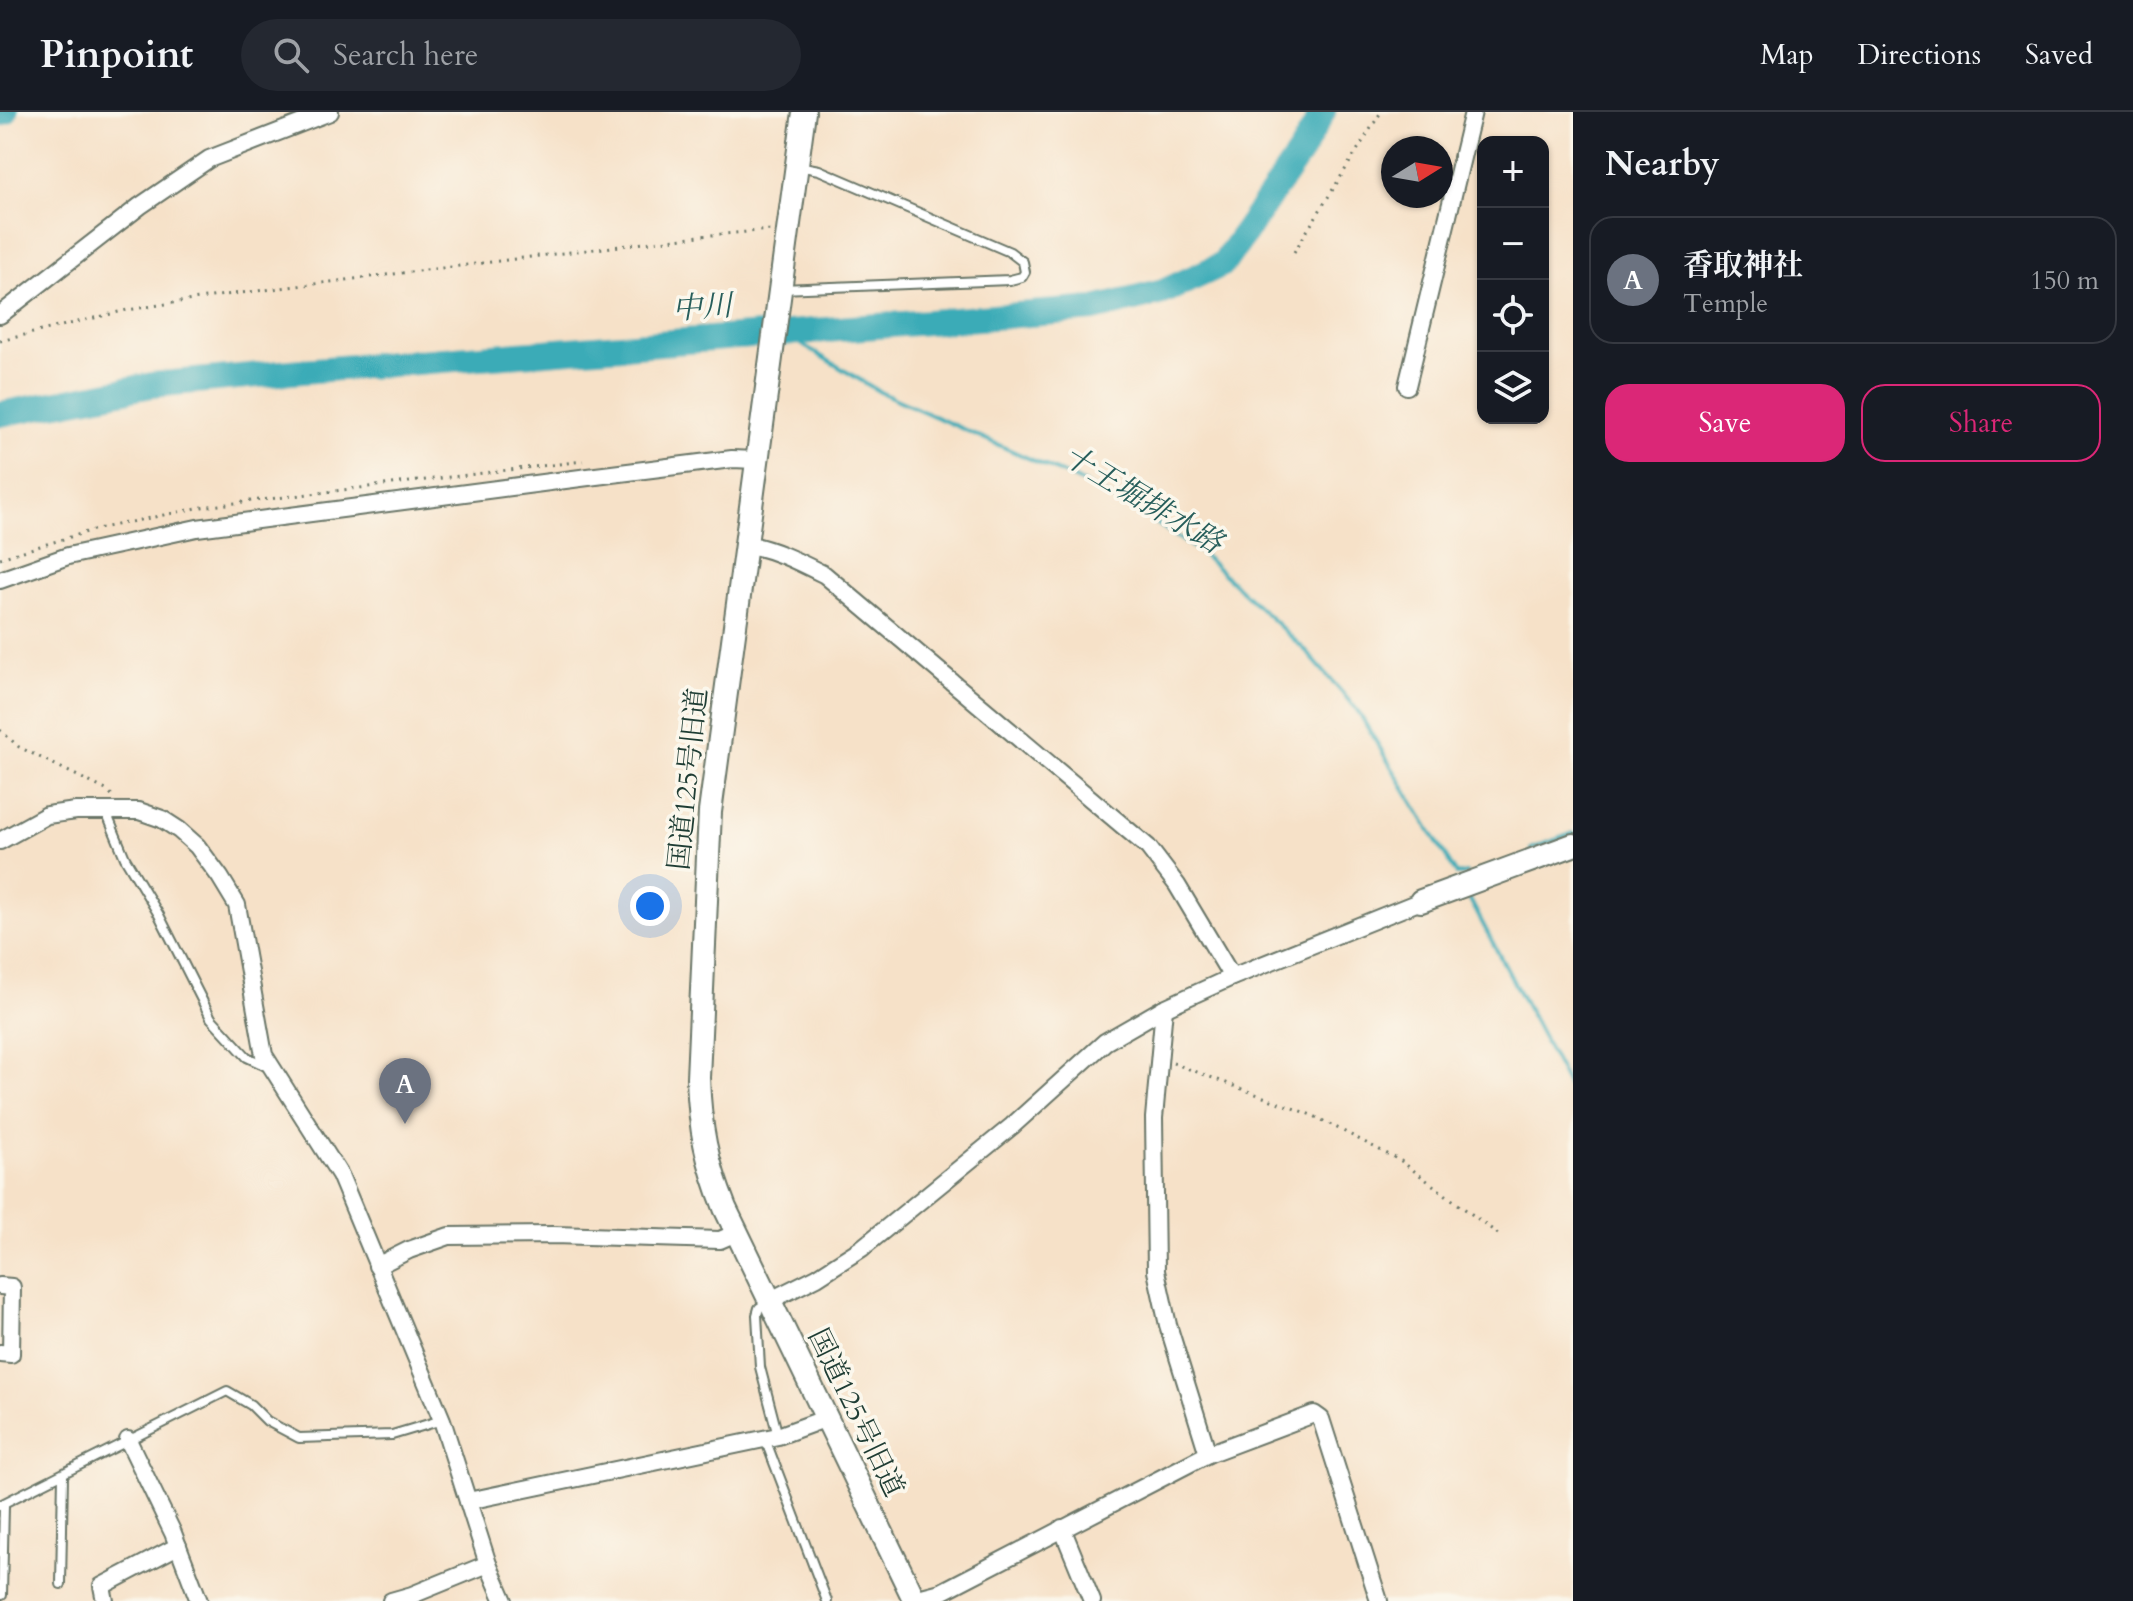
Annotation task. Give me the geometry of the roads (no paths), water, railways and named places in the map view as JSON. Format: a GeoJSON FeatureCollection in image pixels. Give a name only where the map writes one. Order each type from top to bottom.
{"type":"FeatureCollection","features":[{"type":"Feature","properties":{"kind":"street"},"geometry":{"type":"LineString","coordinates":[[0,315],[140,206],[209,159],[330,112]]}},
{"type":"Feature","properties":{"kind":"street"},"geometry":{"type":"LineString","coordinates":[[1407,386],[1473,112]]}},
{"type":"Feature","properties":{"kind":"street","name":"国道125号旧道"},"geometry":{"type":"LineString","coordinates":[[802,113],[710,812],[698,1078],[704,1149],[736,1233],[912,1600]]}},
{"type":"Feature","properties":{"kind":"street"},"geometry":{"type":"LineString","coordinates":[[0,580],[68,556],[197,528],[732,459],[756,460]]}},
{"type":"Feature","properties":{"kind":"street"},"geometry":{"type":"LineString","coordinates":[[745,544],[793,559],[825,575],[1148,847],[1177,885],[1232,977]]}},
{"type":"Feature","properties":{"kind":"street"},"geometry":{"type":"LineString","coordinates":[[0,841],[47,815],[139,811],[162,819],[197,846],[237,905],[264,1055],[340,1175],[442,1420],[488,1564],[504,1601]]}},
{"type":"Feature","properties":{"kind":"street"},"geometry":{"type":"LineString","coordinates":[[769,1301],[817,1277],[862,1248],[1012,1126],[1105,1042],[1164,1008],[1232,977],[1486,875],[1573,845]]}},
{"type":"Feature","properties":{"kind":"street"},"geometry":{"type":"LineString","coordinates":[[1164,1008],[1154,1118],[1156,1271],[1168,1325],[1208,1454]]}},
{"type":"Feature","properties":{"kind":"street"},"geometry":{"type":"LineString","coordinates":[[377,1266],[409,1250],[449,1236],[554,1235],[720,1240],[736,1233]]}},
{"type":"Feature","properties":{"kind":"street"},"geometry":{"type":"LineString","coordinates":[[0,1286],[12,1287],[11,1354],[0,1353]]}},
{"type":"Feature","properties":{"kind":"street"},"geometry":{"type":"LineString","coordinates":[[912,1600],[941,1592],[1208,1454],[1314,1414],[1321,1419],[1379,1601]]}},
{"type":"Feature","properties":{"kind":"street"},"geometry":{"type":"LineString","coordinates":[[468,1501],[771,1437],[827,1418]]}},
{"type":"Feature","properties":{"kind":"street"},"geometry":{"type":"LineString","coordinates":[[128,1440],[178,1546],[199,1601]]}},
{"type":"Feature","properties":{"kind":"street"},"geometry":{"type":"LineString","coordinates":[[1062,1528],[1092,1601]]}},
{"type":"Feature","properties":{"kind":"street"},"geometry":{"type":"LineString","coordinates":[[105,1601],[102,1586],[178,1546]]}},
{"type":"Feature","properties":{"kind":"street"},"geometry":{"type":"LineString","coordinates":[[391,1601],[488,1564]]}},
{"type":"Feature","properties":{"kind":"lane"},"geometry":{"type":"LineString","coordinates":[[780,293],[1010,280],[1022,277],[1025,272],[1023,262],[1010,252],[819,170],[797,165]]}},
{"type":"Feature","properties":{"kind":"lane"},"geometry":{"type":"LineString","coordinates":[[113,811],[125,858],[159,915],[211,1018],[247,1057],[272,1069]]}},
{"type":"Feature","properties":{"kind":"lane"},"geometry":{"type":"LineString","coordinates":[[769,1301],[759,1308],[757,1315],[760,1367],[771,1437],[827,1601]]}},
{"type":"Feature","properties":{"kind":"lane"},"geometry":{"type":"LineString","coordinates":[[2,1595],[2,1505],[227,1391],[251,1405],[267,1421],[299,1438],[392,1435],[442,1420]]}},
{"type":"Feature","properties":{"kind":"lane"},"geometry":{"type":"LineString","coordinates":[[61,1584],[63,1475]]}},
{"type":"Feature","properties":{"kind":"waterway"},"geometry":{"type":"LineString","coordinates":[[0,114],[5,112]]}},
{"type":"Feature","properties":{"kind":"waterway","name":"中川"},"geometry":{"type":"LineString","coordinates":[[0,414],[152,385],[1094,309],[1163,292],[1223,264],[1302,150],[1323,112]]}},
{"type":"Feature","properties":{"kind":"waterway","name":"十王堀排水路"},"geometry":{"type":"LineString","coordinates":[[783,333],[880,392],[1077,480],[1147,517],[1200,552],[1305,650],[1357,710],[1457,875],[1466,873]]}},
{"type":"Feature","properties":{"kind":"waterway"},"geometry":{"type":"LineString","coordinates":[[1531,849],[1573,833]]}},
{"type":"Feature","properties":{"kind":"waterway","name":"十王堀排水路"},"geometry":{"type":"LineString","coordinates":[[1468,896],[1573,1094]]}},
{"type":"Feature","properties":{"kind":"place","name":"香取神社"},"geometry":{"type":"Point","coordinates":[405,1124]}}]}
